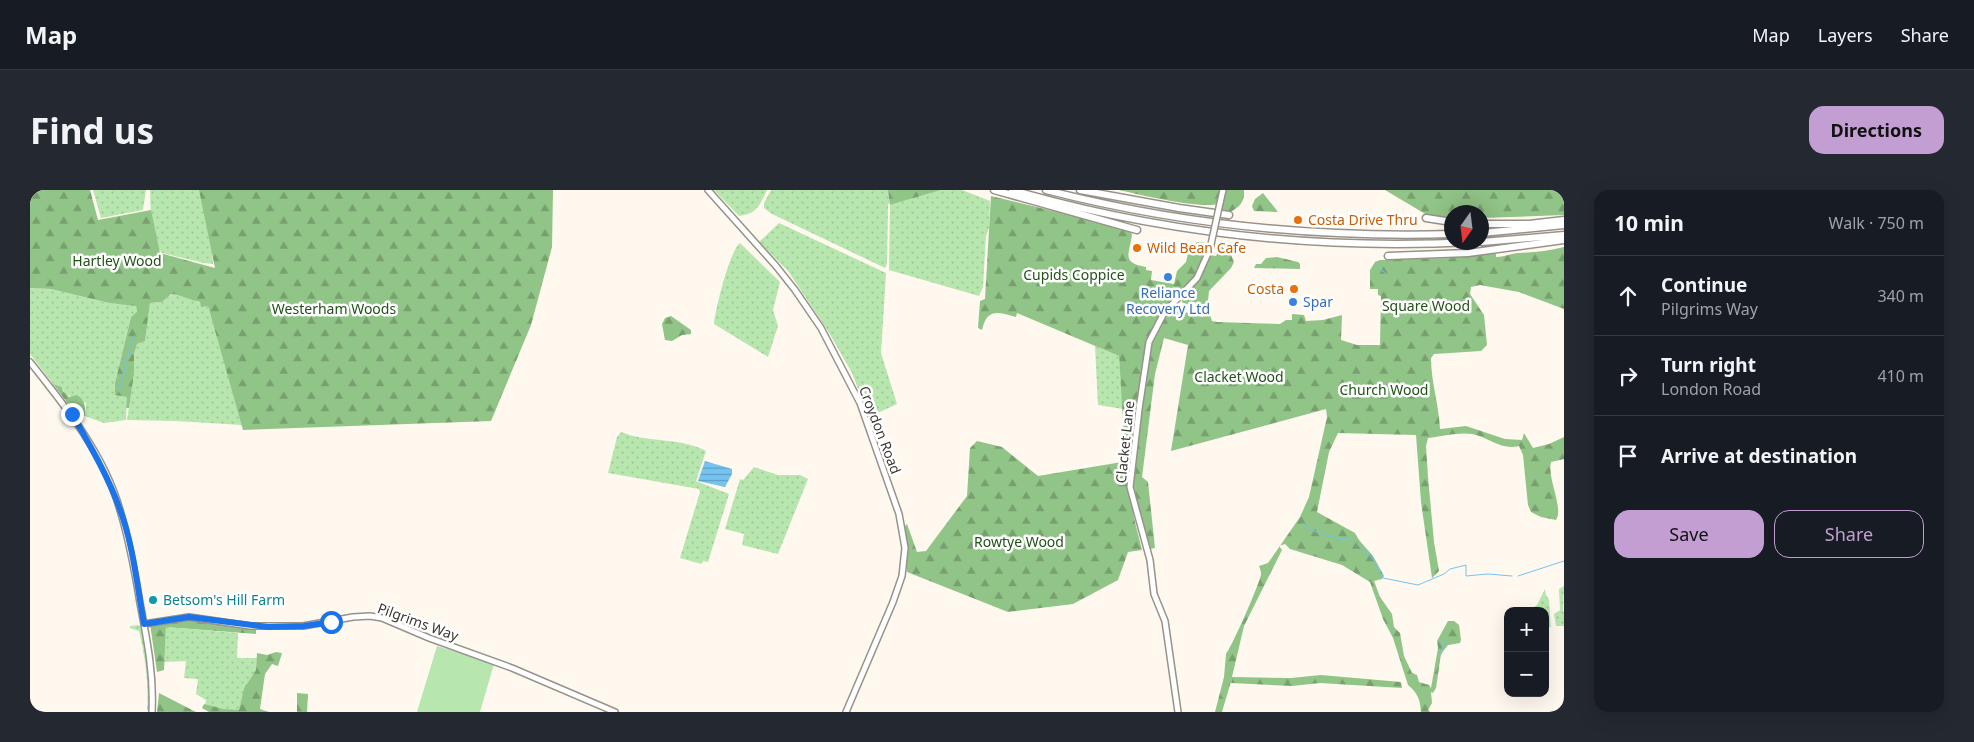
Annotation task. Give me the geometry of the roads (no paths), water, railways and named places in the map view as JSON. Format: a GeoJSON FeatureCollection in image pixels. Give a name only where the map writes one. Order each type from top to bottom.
{"type":"FeatureCollection","features":[{"type":"Feature","properties":{"kind":"highway"},"geometry":{"type":"LineString","coordinates":[[994,190],[1137,230]]}},
{"type":"Feature","properties":{"kind":"highway"},"geometry":{"type":"LineString","coordinates":[[1012,190],[1112,215],[1226,234],[1346,243],[1444,243]]}},
{"type":"Feature","properties":{"kind":"highway"},"geometry":{"type":"LineString","coordinates":[[1046,190],[1138,210],[1254,227],[1362,234],[1444,234]]}},
{"type":"Feature","properties":{"kind":"highway"},"geometry":{"type":"LineString","coordinates":[[1080,190],[1229,215]]}},
{"type":"Feature","properties":{"kind":"highway"},"geometry":{"type":"LineString","coordinates":[[1426,218],[1444,221]]}},
{"type":"Feature","properties":{"kind":"highway"},"geometry":{"type":"LineString","coordinates":[[1489,224],[1529,224],[1564,220]]}},
{"type":"Feature","properties":{"kind":"highway"},"geometry":{"type":"LineString","coordinates":[[1489,231],[1564,226]]}},
{"type":"Feature","properties":{"kind":"highway"},"geometry":{"type":"LineString","coordinates":[[1489,241],[1564,235]]}},
{"type":"Feature","properties":{"kind":"highway"},"geometry":{"type":"LineString","coordinates":[[1388,256],[1468,253],[1564,240]]}},
{"type":"Feature","properties":{"kind":"street","name":"Croydon Road"},"geometry":{"type":"LineString","coordinates":[[708,190],[776,266],[821,328],[860,403],[899,514],[905,548],[902,576],[894,602],[846,712]]}},
{"type":"Feature","properties":{"kind":"street","name":"Clacket Lane"},"geometry":{"type":"LineString","coordinates":[[1178,712],[1165,621],[1154,594],[1150,560],[1130,488],[1138,408],[1149,342],[1164,313],[1197,278],[1210,249],[1223,190]]}},
{"type":"Feature","properties":{"kind":"street"},"geometry":{"type":"LineString","coordinates":[[30,362],[72,414],[103,468],[120,508],[129,545],[151,662],[152,712]]}},
{"type":"Feature","properties":{"kind":"street","name":"Pilgrims Way"},"geometry":{"type":"LineString","coordinates":[[144,623],[189,617],[250,626],[290,627],[316,625],[352,617],[376,617],[512,668],[615,712]]}},
{"type":"Feature","properties":{"kind":"water"},"geometry":{"type":"Polygon","coordinates":[[[705,461],[732,469],[732,474],[725,487],[698,481],[705,461]]]}},
{"type":"Feature","properties":{"kind":"waterway"},"geometry":{"type":"LineString","coordinates":[[1379,264],[1380,269],[1387,274]]}},
{"type":"Feature","properties":{"kind":"waterway"},"geometry":{"type":"LineString","coordinates":[[119,392],[132,339],[135,335]]}},
{"type":"Feature","properties":{"kind":"waterway"},"geometry":{"type":"LineString","coordinates":[[1302,523],[1306,527],[1326,536],[1352,539],[1373,559],[1383,578],[1418,585],[1444,574],[1450,569],[1466,565],[1466,576],[1488,574],[1512,576]]}},
{"type":"Feature","properties":{"kind":"waterway"},"geometry":{"type":"LineString","coordinates":[[1518,576],[1564,561]]}},
{"type":"Feature","properties":{"kind":"waterway"},"geometry":{"type":"LineString","coordinates":[[1439,654],[1441,654],[1444,641],[1446,640]]}},
{"type":"Feature","properties":{"kind":"place","name":"Costa Drive Thru"},"geometry":{"type":"Point","coordinates":[1298,220]}},
{"type":"Feature","properties":{"kind":"place","name":"Wild Bean Cafe"},"geometry":{"type":"Point","coordinates":[1137,248]}},
{"type":"Feature","properties":{"kind":"place","name":"Reliance Recovery Ltd"},"geometry":{"type":"Point","coordinates":[1168,277]}},
{"type":"Feature","properties":{"kind":"place","name":"Costa"},"geometry":{"type":"Point","coordinates":[1294,289]}},
{"type":"Feature","properties":{"kind":"place","name":"Spar"},"geometry":{"type":"Point","coordinates":[1293,302]}},
{"type":"Feature","properties":{"kind":"place","name":"Betsom's Hill Farm"},"geometry":{"type":"Point","coordinates":[153,600]}},
{"type":"Feature","properties":{"kind":"park label","name":"Hartley Wood"},"geometry":{"type":"Point","coordinates":[117,261]}},
{"type":"Feature","properties":{"kind":"park label","name":"Cupids Coppice"},"geometry":{"type":"Point","coordinates":[1074,275]}},
{"type":"Feature","properties":{"kind":"park label","name":"Square Wood"},"geometry":{"type":"Point","coordinates":[1426,306]}},
{"type":"Feature","properties":{"kind":"park label","name":"Westerham Woods"},"geometry":{"type":"Point","coordinates":[334,309]}},
{"type":"Feature","properties":{"kind":"park label","name":"Clacket Wood"},"geometry":{"type":"Point","coordinates":[1239,377]}},
{"type":"Feature","properties":{"kind":"park label","name":"Church Wood"},"geometry":{"type":"Point","coordinates":[1384,390]}},
{"type":"Feature","properties":{"kind":"park label","name":"Rowtye Wood"},"geometry":{"type":"Point","coordinates":[1019,542]}}]}
